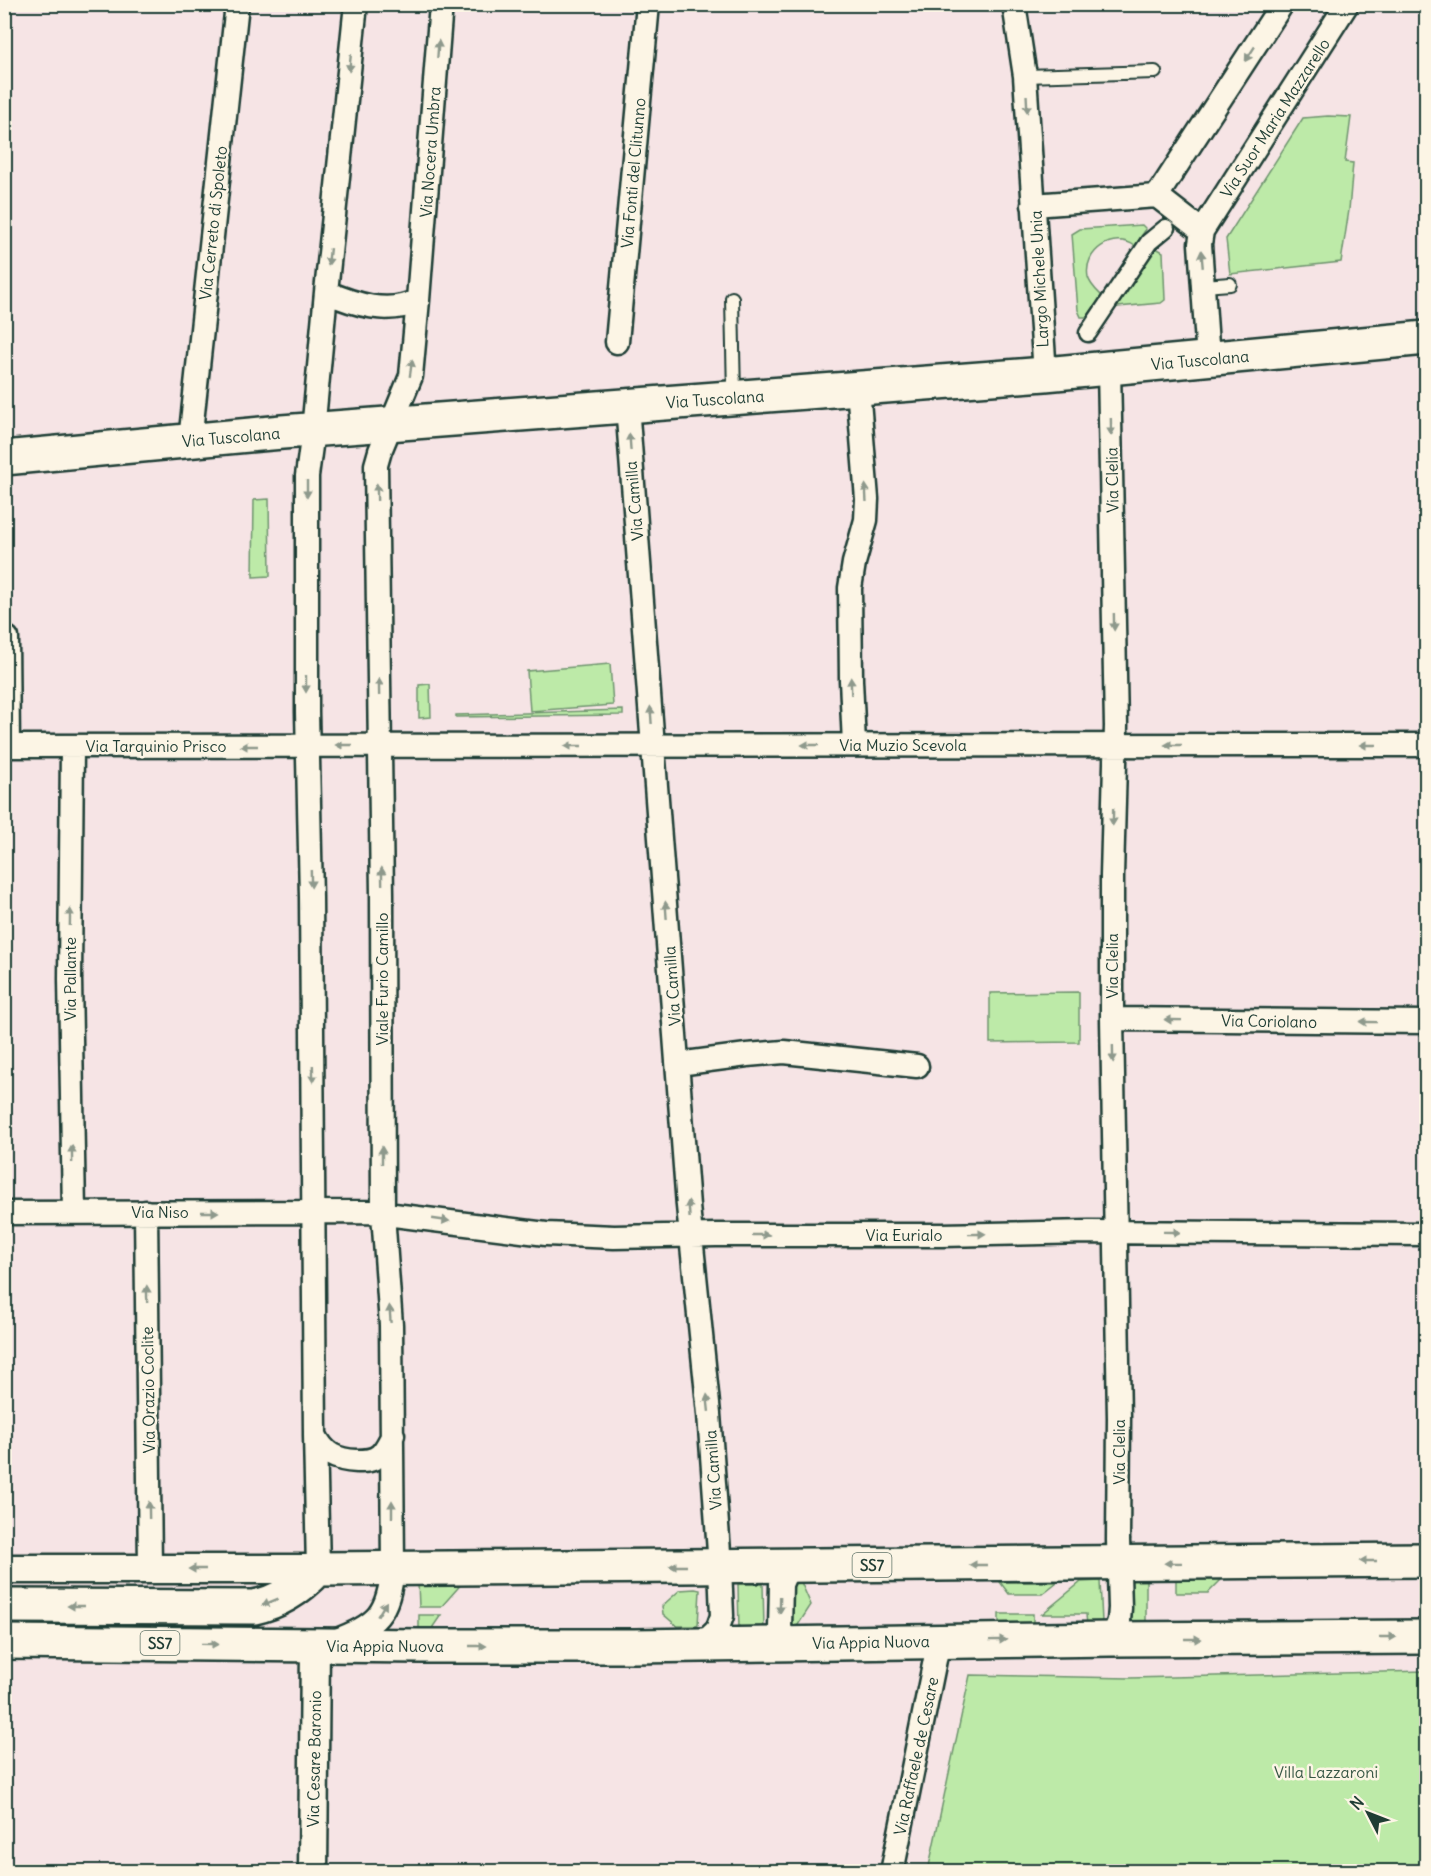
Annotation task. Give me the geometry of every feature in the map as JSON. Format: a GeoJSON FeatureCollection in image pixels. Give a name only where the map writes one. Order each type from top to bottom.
{"type":"FeatureCollection","features":[{"type":"Feature","properties":{"kind":"main road","name":"Via Tuscolana"},"geometry":{"type":"LineString","coordinates":[[4,458],[392,423],[1045,374],[1426,338]]}},
{"type":"Feature","properties":{"kind":"main road","name":"SS7"},"geometry":{"type":"LineString","coordinates":[[318,1569],[1426,1560]]}},
{"type":"Feature","properties":{"kind":"main road"},"geometry":{"type":"LineString","coordinates":[[4,1606],[254,1607],[267,1604],[287,1594],[318,1569]]}},
{"type":"Feature","properties":{"kind":"main road","name":"Via Appia Nuova"},"geometry":{"type":"LineString","coordinates":[[4,1642],[315,1646],[1426,1637]]}},
{"type":"Feature","properties":{"kind":"street","name":"Via Cerreto di Spoleto"},"geometry":{"type":"LineString","coordinates":[[190,441],[237,4]]}},
{"type":"Feature","properties":{"kind":"street"},"geometry":{"type":"LineString","coordinates":[[4,1569],[318,1569],[307,476],[356,4]]}},
{"type":"Feature","properties":{"kind":"street","name":"Via Nocera Umbra"},"geometry":{"type":"LineString","coordinates":[[392,423],[411,376],[441,4]]}},
{"type":"Feature","properties":{"kind":"street","name":"Via Fonti del Clitunno"},"geometry":{"type":"LineString","coordinates":[[617,342],[648,4]]}},
{"type":"Feature","properties":{"kind":"street"},"geometry":{"type":"LineString","coordinates":[[1014,4],[1025,76],[1033,205]]}},
{"type":"Feature","properties":{"kind":"street"},"geometry":{"type":"LineString","coordinates":[[1208,359],[1200,244],[1202,231],[1157,196],[1282,4]]}},
{"type":"Feature","properties":{"kind":"street","name":"Via Suor Maria Mazzarello"},"geometry":{"type":"LineString","coordinates":[[1202,231],[1347,4]]}},
{"type":"Feature","properties":{"kind":"street","name":"Largo Michele Unia"},"geometry":{"type":"LineString","coordinates":[[1045,374],[1033,205],[1157,196]]}},
{"type":"Feature","properties":{"kind":"street"},"geometry":{"type":"LineString","coordinates":[[1088,333],[1149,242],[1166,228]]}},
{"type":"Feature","properties":{"kind":"street"},"geometry":{"type":"LineString","coordinates":[[326,292],[344,300],[368,306],[397,308],[418,300]]}},
{"type":"Feature","properties":{"kind":"street","name":"Via Clelia"},"geometry":{"type":"LineString","coordinates":[[1109,368],[1115,745],[1112,876],[1120,1615],[1112,1638]]}},
{"type":"Feature","properties":{"kind":"street"},"geometry":{"type":"LineString","coordinates":[[854,744],[850,588],[854,562],[866,520],[867,499],[858,388]]}},
{"type":"Feature","properties":{"kind":"street","name":"Via Camilla"},"geometry":{"type":"LineString","coordinates":[[620,406],[653,746],[691,1236],[710,1425],[720,1566],[722,1616],[717,1630],[702,1644]]}},
{"type":"Feature","properties":{"kind":"street","name":"Viale Furio Camillo"},"geometry":{"type":"LineString","coordinates":[[392,423],[376,465],[383,1214],[391,1325],[393,1568]]}},
{"type":"Feature","properties":{"kind":"street"},"geometry":{"type":"LineString","coordinates":[[6,634],[6,746]]}},
{"type":"Feature","properties":{"kind":"street"},"geometry":{"type":"LineString","coordinates":[[308,745],[380,745]]}},
{"type":"Feature","properties":{"kind":"street","name":"Via Tarquinio Prisco"},"geometry":{"type":"LineString","coordinates":[[6,746],[308,745]]}},
{"type":"Feature","properties":{"kind":"street","name":"Via Muzio Scevola"},"geometry":{"type":"LineString","coordinates":[[380,745],[1426,745]]}},
{"type":"Feature","properties":{"kind":"street","name":"Via Pallante"},"geometry":{"type":"LineString","coordinates":[[72,746],[70,979],[74,1213]]}},
{"type":"Feature","properties":{"kind":"street","name":"Via Coriolano"},"geometry":{"type":"LineString","coordinates":[[1113,1019],[1426,1022]]}},
{"type":"Feature","properties":{"kind":"street"},"geometry":{"type":"LineString","coordinates":[[678,1064],[784,1052],[917,1066]]}},
{"type":"Feature","properties":{"kind":"street","name":"Via Orazio Coclite"},"geometry":{"type":"LineString","coordinates":[[146,1212],[150,1568]]}},
{"type":"Feature","properties":{"kind":"street"},"geometry":{"type":"LineString","coordinates":[[315,1212],[383,1214]]}},
{"type":"Feature","properties":{"kind":"street","name":"Via Niso"},"geometry":{"type":"LineString","coordinates":[[4,1213],[315,1212]]}},
{"type":"Feature","properties":{"kind":"street","name":"Via Eurialo"},"geometry":{"type":"LineString","coordinates":[[383,1214],[563,1235],[614,1237],[1116,1232],[1426,1234]]}},
{"type":"Feature","properties":{"kind":"street"},"geometry":{"type":"LineString","coordinates":[[315,1435],[322,1447],[334,1457],[365,1461],[382,1454],[393,1435]]}},
{"type":"Feature","properties":{"kind":"street"},"geometry":{"type":"LineString","coordinates":[[793,1643],[784,1636],[780,1629],[781,1584],[785,1575],[795,1566]]}},
{"type":"Feature","properties":{"kind":"street","name":"Via Appia Nuova"},"geometry":{"type":"LineString","coordinates":[[315,1646],[360,1630],[375,1620],[386,1604],[393,1568]]}},
{"type":"Feature","properties":{"kind":"street","name":"Via Raffaele de Cesare"},"geometry":{"type":"LineString","coordinates":[[892,1872],[939,1641]]}},
{"type":"Feature","properties":{"kind":"street","name":"Via Cesare Baronio"},"geometry":{"type":"LineString","coordinates":[[313,1872],[315,1646]]}},
{"type":"Feature","properties":{"kind":"lane"},"geometry":{"type":"LineString","coordinates":[[1025,76],[1155,72]]}},
{"type":"Feature","properties":{"kind":"lane"},"geometry":{"type":"LineString","coordinates":[[1204,286],[1230,284]]}},
{"type":"Feature","properties":{"kind":"lane"},"geometry":{"type":"LineString","coordinates":[[732,298],[734,397]]}},
{"type":"Feature","properties":{"kind":"green space"},"geometry":{"type":"Polygon","coordinates":[[[1351,117],[1345,162],[1353,163],[1341,262],[1230,274],[1226,239],[1303,118],[1351,117]]]}},
{"type":"Feature","properties":{"kind":"green space"},"geometry":{"type":"Polygon","coordinates":[[[1142,225],[1146,229],[1135,246],[1126,242],[1109,242],[1101,246],[1090,259],[1088,277],[1102,296],[1087,317],[1081,317],[1078,310],[1072,234],[1080,229],[1142,225]]]}},
{"type":"Feature","properties":{"kind":"green space"},"geometry":{"type":"Polygon","coordinates":[[[1156,248],[1163,252],[1165,300],[1161,303],[1117,307],[1153,250],[1156,248]]]}},
{"type":"Feature","properties":{"kind":"green space"},"geometry":{"type":"Polygon","coordinates":[[[269,499],[270,576],[253,577],[254,500],[269,499]]]}},
{"type":"Feature","properties":{"kind":"green space"},"geometry":{"type":"Polygon","coordinates":[[[610,664],[613,705],[530,711],[527,671],[610,664]]]}},
{"type":"Feature","properties":{"kind":"green space"},"geometry":{"type":"Polygon","coordinates":[[[430,684],[431,717],[419,718],[419,685],[430,684]]]}},
{"type":"Feature","properties":{"kind":"green space"},"geometry":{"type":"Polygon","coordinates":[[[623,710],[623,715],[456,717],[456,715],[623,710]]]}},
{"type":"Feature","properties":{"kind":"green space"},"geometry":{"type":"Polygon","coordinates":[[[1079,992],[1079,1042],[990,1043],[990,993],[1079,992]]]}},
{"type":"Feature","properties":{"kind":"green space"},"geometry":{"type":"Polygon","coordinates":[[[1176,1577],[1224,1577],[1208,1593],[1176,1593],[1176,1577]]]}},
{"type":"Feature","properties":{"kind":"green space"},"geometry":{"type":"Polygon","coordinates":[[[1129,1579],[1146,1579],[1146,1623],[1129,1623],[1129,1579]]]}},
{"type":"Feature","properties":{"kind":"green space"},"geometry":{"type":"Polygon","coordinates":[[[465,1580],[441,1607],[419,1607],[418,1582],[465,1580]]]}},
{"type":"Feature","properties":{"kind":"green space"},"geometry":{"type":"Polygon","coordinates":[[[1100,1581],[1102,1622],[1098,1626],[1087,1626],[1086,1614],[1042,1614],[1081,1582],[1100,1581]]]}},
{"type":"Feature","properties":{"kind":"green space"},"geometry":{"type":"Polygon","coordinates":[[[792,1582],[801,1582],[811,1605],[796,1628],[791,1626],[792,1582]]]}},
{"type":"Feature","properties":{"kind":"green space"},"geometry":{"type":"Polygon","coordinates":[[[1000,1582],[1057,1582],[1042,1594],[1009,1594],[1000,1582]]]}},
{"type":"Feature","properties":{"kind":"green space"},"geometry":{"type":"Polygon","coordinates":[[[738,1584],[763,1584],[764,1630],[739,1631],[738,1584]]]}},
{"type":"Feature","properties":{"kind":"green space"},"geometry":{"type":"Polygon","coordinates":[[[680,1590],[700,1590],[698,1625],[677,1626],[663,1614],[662,1606],[680,1590]]]}},
{"type":"Feature","properties":{"kind":"green space"},"geometry":{"type":"Polygon","coordinates":[[[999,1614],[1033,1614],[1033,1626],[999,1627],[999,1614]]]}},
{"type":"Feature","properties":{"kind":"green space"},"geometry":{"type":"Polygon","coordinates":[[[419,1615],[441,1615],[428,1634],[419,1634],[419,1615]]]}},
{"type":"Feature","properties":{"kind":"green space","name":"Villa Lazzaroni"},"geometry":{"type":"Polygon","coordinates":[[[1426,1671],[1426,1871],[928,1871],[970,1675],[1130,1678],[1426,1671]]]}}]}
